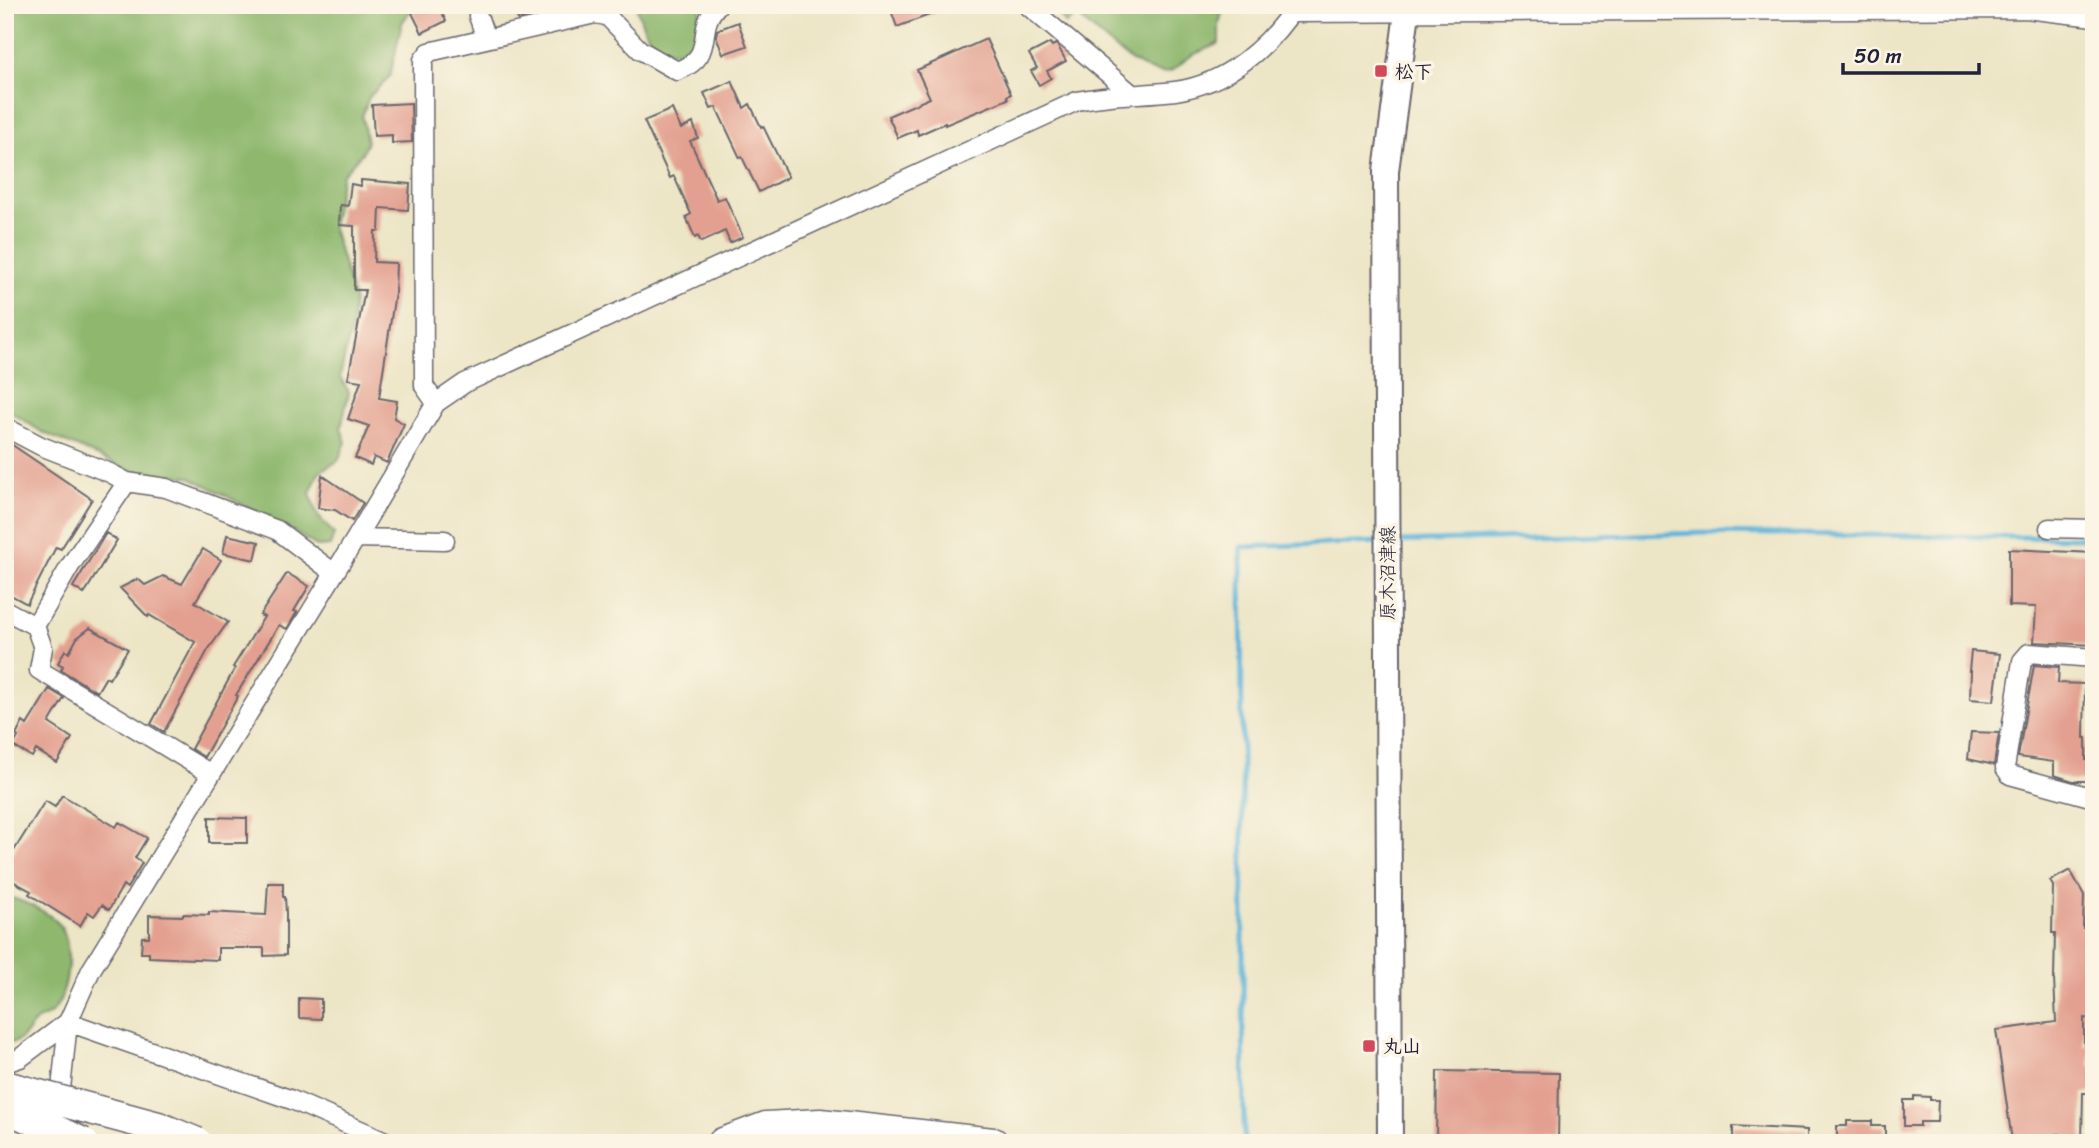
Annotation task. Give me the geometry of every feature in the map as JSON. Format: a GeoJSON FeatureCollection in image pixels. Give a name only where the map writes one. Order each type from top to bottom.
{"type":"FeatureCollection","features":[{"type":"Feature","properties":{"kind":"highway"},"geometry":{"type":"LineString","coordinates":[[5,1086],[158,1127],[197,1143]]}},
{"type":"Feature","properties":{"kind":"highway"},"geometry":{"type":"LineString","coordinates":[[5,1107],[83,1143]]}},
{"type":"Feature","properties":{"kind":"highway"},"geometry":{"type":"LineString","coordinates":[[723,1143],[766,1127],[820,1124],[993,1143]]}},
{"type":"Feature","properties":{"kind":"main road","name":"原木沼津線"},"geometry":{"type":"LineString","coordinates":[[1390,1143],[1386,171],[1407,9]]}},
{"type":"Feature","properties":{"kind":"street"},"geometry":{"type":"LineString","coordinates":[[543,5],[549,25]]}},
{"type":"Feature","properties":{"kind":"street"},"geometry":{"type":"LineString","coordinates":[[436,402],[424,386],[423,60],[429,52],[606,11],[640,50],[677,71],[690,66],[699,58],[707,19],[718,5]]}},
{"type":"Feature","properties":{"kind":"street"},"geometry":{"type":"LineString","coordinates":[[1027,5],[1132,94]]}},
{"type":"Feature","properties":{"kind":"street"},"geometry":{"type":"LineString","coordinates":[[56,1143],[68,1022],[91,970],[356,538],[436,402],[477,378],[1077,102],[1098,96],[1196,86],[1225,74],[1274,36],[1294,9],[2026,9],[2094,17]]}},
{"type":"Feature","properties":{"kind":"street"},"geometry":{"type":"LineString","coordinates":[[478,16],[486,38]]}},
{"type":"Feature","properties":{"kind":"street"},"geometry":{"type":"LineString","coordinates":[[5,427],[41,446],[127,482],[166,488],[277,530],[334,573]]}},
{"type":"Feature","properties":{"kind":"street"},"geometry":{"type":"LineString","coordinates":[[35,625],[70,566],[127,482]]}},
{"type":"Feature","properties":{"kind":"street"},"geometry":{"type":"LineString","coordinates":[[2049,528],[2094,529]]}},
{"type":"Feature","properties":{"kind":"street"},"geometry":{"type":"LineString","coordinates":[[356,538],[445,540]]}},
{"type":"Feature","properties":{"kind":"street"},"geometry":{"type":"LineString","coordinates":[[5,610],[35,625],[43,648],[39,670],[211,774]]}},
{"type":"Feature","properties":{"kind":"street"},"geometry":{"type":"LineString","coordinates":[[2094,658],[2029,653],[2022,661],[2005,768],[2010,775],[2094,798]]}},
{"type":"Feature","properties":{"kind":"street"},"geometry":{"type":"LineString","coordinates":[[5,1063],[20,1058],[68,1022]]}},
{"type":"Feature","properties":{"kind":"street"},"geometry":{"type":"LineString","coordinates":[[68,1022],[292,1100],[390,1143]]}},
{"type":"Feature","properties":{"kind":"green space"},"geometry":{"type":"Polygon","coordinates":[[[5,5],[414,5],[402,23],[390,76],[369,97],[362,117],[367,142],[362,153],[342,175],[332,226],[354,299],[352,323],[340,377],[349,392],[341,428],[346,442],[338,461],[319,472],[310,493],[318,516],[334,534],[330,546],[318,547],[288,528],[190,477],[130,470],[42,432],[5,408],[5,5]]]}},
{"type":"Feature","properties":{"kind":"green space"},"geometry":{"type":"Polygon","coordinates":[[[636,5],[701,5],[695,37],[690,48],[678,51],[659,47],[643,26],[636,5]]]}},
{"type":"Feature","properties":{"kind":"green space"},"geometry":{"type":"Polygon","coordinates":[[[1052,5],[1224,5],[1219,24],[1219,43],[1193,55],[1175,69],[1156,72],[1132,61],[1077,15],[1066,24],[1052,5]]]}},
{"type":"Feature","properties":{"kind":"green space"},"geometry":{"type":"Polygon","coordinates":[[[5,895],[53,918],[63,931],[68,956],[62,996],[56,1007],[50,1014],[36,1021],[23,1037],[13,1043],[5,1039],[5,895]]]}},
{"type":"Feature","properties":{"kind":"building"},"geometry":{"type":"Polygon","coordinates":[[[426,5],[438,5],[446,21],[422,33],[412,13],[426,5]]]}},
{"type":"Feature","properties":{"kind":"building"},"geometry":{"type":"Polygon","coordinates":[[[514,5],[532,5],[534,16],[518,20],[514,5]]]}},
{"type":"Feature","properties":{"kind":"building"},"geometry":{"type":"Polygon","coordinates":[[[889,5],[951,5],[951,7],[897,27],[889,5]]]}},
{"type":"Feature","properties":{"kind":"building"},"geometry":{"type":"Polygon","coordinates":[[[738,22],[747,46],[723,54],[716,36],[717,30],[738,22]]]}},
{"type":"Feature","properties":{"kind":"building"},"geometry":{"type":"Polygon","coordinates":[[[986,39],[1011,94],[1007,96],[1008,99],[918,135],[917,130],[898,138],[888,116],[930,98],[917,70],[986,39]]]}},
{"type":"Feature","properties":{"kind":"building"},"geometry":{"type":"Polygon","coordinates":[[[1050,43],[1052,46],[1058,46],[1066,61],[1047,71],[1051,78],[1039,85],[1031,71],[1037,68],[1029,54],[1050,43]]]}},
{"type":"Feature","properties":{"kind":"building"},"geometry":{"type":"Polygon","coordinates":[[[732,81],[744,108],[750,104],[761,127],[763,126],[788,177],[759,192],[716,107],[711,109],[704,93],[732,81]]]}},
{"type":"Feature","properties":{"kind":"building"},"geometry":{"type":"Polygon","coordinates":[[[411,103],[412,142],[392,143],[392,135],[374,136],[372,105],[411,103]]]}},
{"type":"Feature","properties":{"kind":"building"},"geometry":{"type":"Polygon","coordinates":[[[672,109],[681,129],[693,123],[698,138],[690,141],[717,200],[725,197],[743,237],[730,243],[725,231],[701,242],[698,236],[695,238],[686,217],[691,214],[674,176],[670,178],[644,121],[672,109]]]}},
{"type":"Feature","properties":{"kind":"building"},"geometry":{"type":"Polygon","coordinates":[[[361,180],[410,184],[408,210],[380,208],[379,231],[375,231],[374,262],[396,263],[395,293],[379,398],[397,401],[394,418],[404,424],[387,463],[374,457],[371,465],[355,458],[369,426],[348,419],[361,381],[348,379],[365,290],[354,290],[354,226],[339,225],[340,205],[348,206],[351,184],[361,186],[361,180]]]}},
{"type":"Feature","properties":{"kind":"building"},"geometry":{"type":"Polygon","coordinates":[[[5,440],[92,499],[61,549],[56,547],[27,604],[5,592],[5,440]]]}},
{"type":"Feature","properties":{"kind":"building"},"geometry":{"type":"Polygon","coordinates":[[[322,475],[363,503],[352,521],[335,510],[318,508],[322,475]]]}},
{"type":"Feature","properties":{"kind":"building"},"geometry":{"type":"Polygon","coordinates":[[[106,533],[117,540],[84,594],[73,587],[106,533]]]}},
{"type":"Feature","properties":{"kind":"building"},"geometry":{"type":"Polygon","coordinates":[[[227,535],[259,542],[255,560],[223,553],[227,535]]]}},
{"type":"Feature","properties":{"kind":"building"},"geometry":{"type":"Polygon","coordinates":[[[203,549],[221,560],[195,602],[228,622],[208,650],[164,732],[151,724],[195,642],[149,615],[148,617],[120,588],[138,579],[145,585],[163,576],[182,584],[203,549]]]}},
{"type":"Feature","properties":{"kind":"building"},"geometry":{"type":"Polygon","coordinates":[[[2009,549],[2094,553],[2094,645],[2034,642],[2036,607],[2009,606],[2009,549]]]}},
{"type":"Feature","properties":{"kind":"building"},"geometry":{"type":"Polygon","coordinates":[[[287,573],[309,586],[287,629],[279,625],[236,695],[238,696],[204,757],[191,749],[235,668],[233,667],[264,617],[260,615],[287,573]]]}},
{"type":"Feature","properties":{"kind":"building"},"geometry":{"type":"Polygon","coordinates":[[[90,628],[128,649],[109,679],[106,677],[97,692],[61,670],[63,666],[58,663],[65,650],[69,653],[77,638],[90,628]]]}},
{"type":"Feature","properties":{"kind":"building"},"geometry":{"type":"Polygon","coordinates":[[[1971,651],[2000,654],[1994,701],[1970,699],[1971,651]]]}},
{"type":"Feature","properties":{"kind":"building"},"geometry":{"type":"Polygon","coordinates":[[[2034,665],[2059,667],[2058,683],[2085,684],[2084,738],[2086,760],[2089,760],[2088,781],[2073,781],[2054,775],[2054,762],[2018,757],[2034,665]]]}},
{"type":"Feature","properties":{"kind":"building"},"geometry":{"type":"Polygon","coordinates":[[[49,689],[64,698],[49,723],[72,738],[57,763],[36,750],[32,757],[13,746],[23,722],[27,725],[49,689]]]}},
{"type":"Feature","properties":{"kind":"building"},"geometry":{"type":"Polygon","coordinates":[[[1971,732],[1999,733],[1994,765],[1968,759],[1971,732]]]}},
{"type":"Feature","properties":{"kind":"building"},"geometry":{"type":"Polygon","coordinates":[[[62,795],[116,827],[119,822],[147,838],[135,858],[142,863],[127,888],[123,885],[109,910],[102,905],[94,916],[88,912],[80,926],[29,894],[31,891],[5,877],[5,865],[45,801],[55,807],[62,795]]]}},
{"type":"Feature","properties":{"kind":"building"},"geometry":{"type":"Polygon","coordinates":[[[209,817],[247,818],[247,843],[209,843],[209,817]]]}},
{"type":"Feature","properties":{"kind":"building"},"geometry":{"type":"Polygon","coordinates":[[[2070,870],[2084,895],[2083,928],[2092,928],[2094,1019],[2084,1018],[2084,1046],[2090,1046],[2090,1067],[2094,1067],[2094,1093],[2083,1093],[2082,1143],[2059,1143],[2059,1134],[2012,1141],[1996,1030],[2056,1022],[2053,886],[2050,881],[2070,870]]]}},
{"type":"Feature","properties":{"kind":"building"},"geometry":{"type":"Polygon","coordinates":[[[268,883],[283,883],[286,955],[264,956],[264,948],[218,948],[218,960],[149,957],[149,953],[141,953],[142,937],[149,937],[149,915],[209,915],[209,912],[266,915],[268,883]]]}},
{"type":"Feature","properties":{"kind":"building"},"geometry":{"type":"Polygon","coordinates":[[[299,998],[321,999],[321,1019],[299,1018],[299,998]]]}},
{"type":"Feature","properties":{"kind":"building"},"geometry":{"type":"Polygon","coordinates":[[[1437,1071],[1559,1073],[1558,1143],[1436,1143],[1437,1071]]]}},
{"type":"Feature","properties":{"kind":"building"},"geometry":{"type":"Polygon","coordinates":[[[1914,1096],[1938,1100],[1937,1122],[1904,1126],[1904,1100],[1914,1100],[1914,1096]]]}},
{"type":"Feature","properties":{"kind":"building"},"geometry":{"type":"Polygon","coordinates":[[[1847,1121],[1872,1121],[1872,1126],[1885,1126],[1885,1140],[1837,1143],[1837,1126],[1847,1126],[1847,1121]]]}},
{"type":"Feature","properties":{"kind":"building"},"geometry":{"type":"Polygon","coordinates":[[[1733,1126],[1807,1130],[1807,1143],[1733,1143],[1733,1126]]]}},
{"type":"Feature","properties":{"kind":"waterway"},"geometry":{"type":"LineString","coordinates":[[1393,542],[1705,533],[2094,538]]}},
{"type":"Feature","properties":{"kind":"waterway"},"geometry":{"type":"LineString","coordinates":[[1244,1143],[1241,547],[1380,542]]}},
{"type":"Feature","properties":{"kind":"place","name":"松下"},"geometry":{"type":"Point","coordinates":[1381,71]}},
{"type":"Feature","properties":{"kind":"place","name":"丸山"},"geometry":{"type":"Point","coordinates":[1369,1046]}}]}
